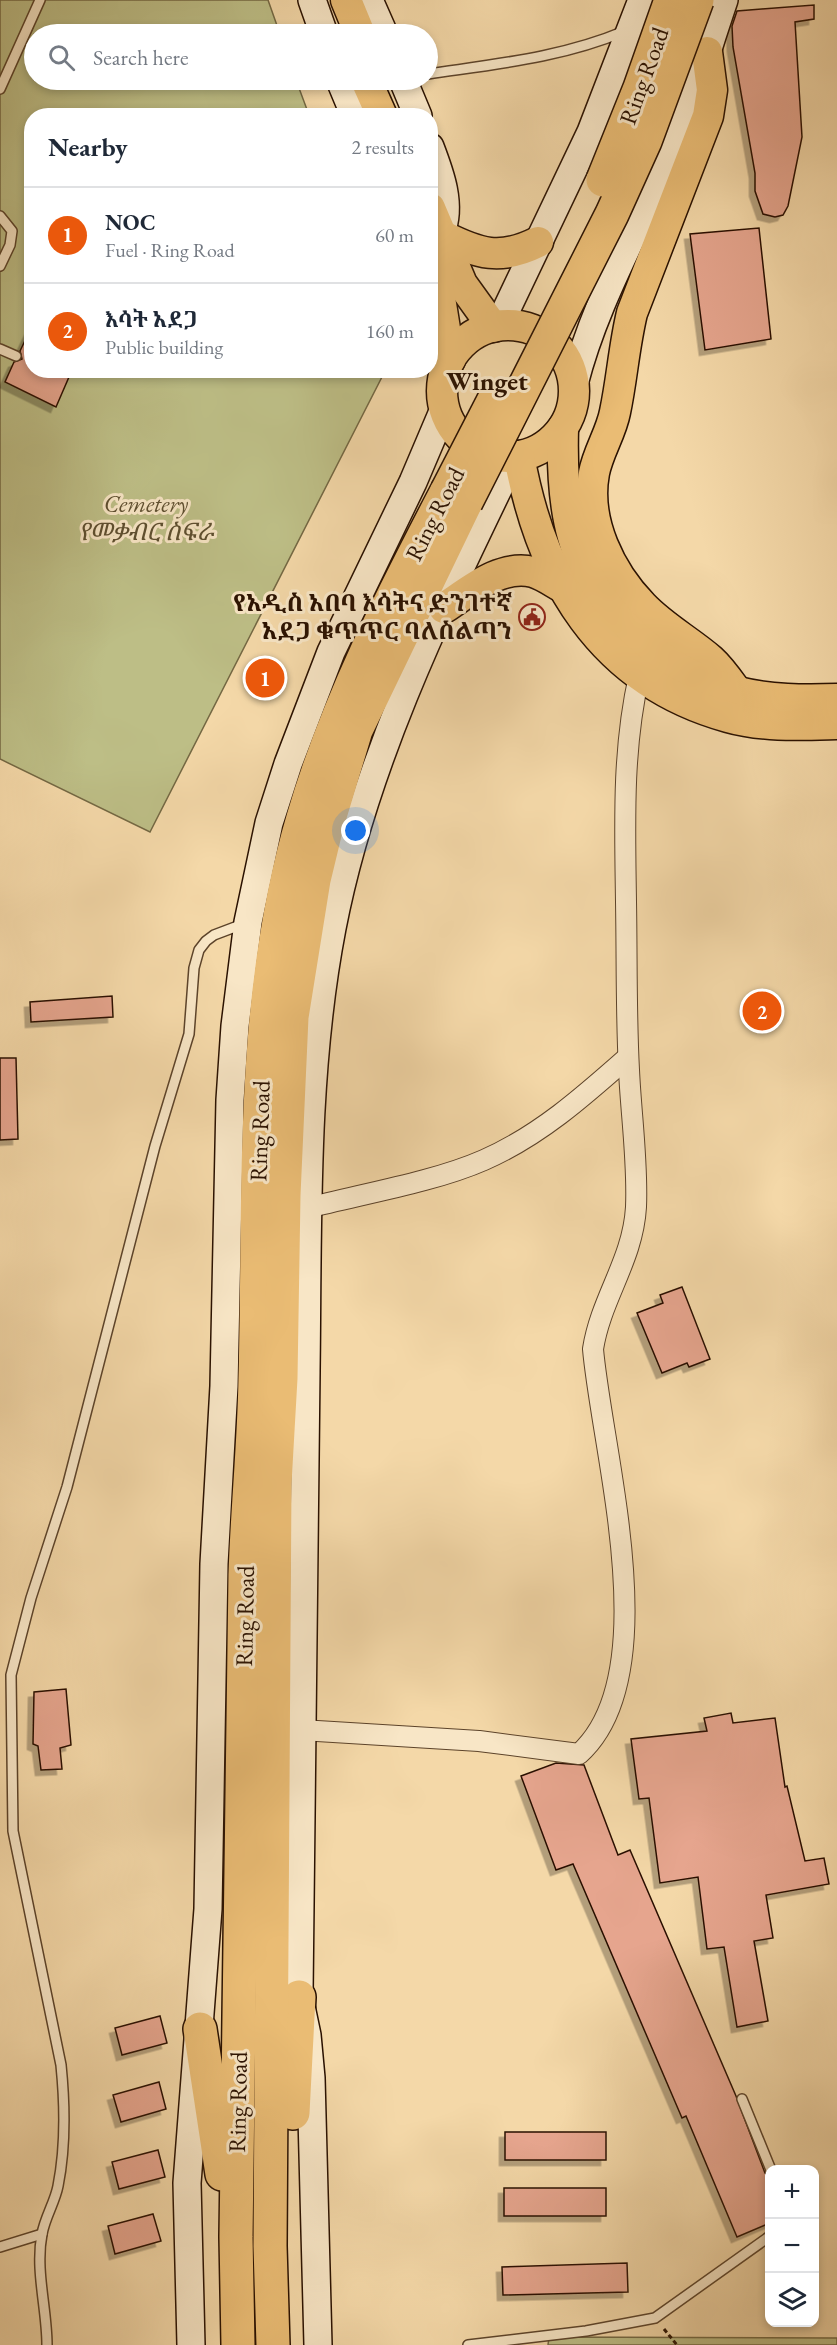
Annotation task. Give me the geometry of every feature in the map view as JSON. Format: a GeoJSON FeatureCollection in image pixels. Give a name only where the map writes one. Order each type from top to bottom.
{"type":"FeatureCollection","features":[{"type":"Feature","properties":{"kind":"highway","name":"Ring Road"},"geometry":{"type":"LineString","coordinates":[[273,2345],[258,1862],[245,1571],[255,1384],[258,1134],[269,984],[303,818],[347,696],[414,553],[564,262],[613,159],[671,0]]}},
{"type":"Feature","properties":{"kind":"highway","name":"Ring Road"},"geometry":{"type":"LineString","coordinates":[[238,2345],[236,2237],[258,1862],[281,1378],[287,1105],[292,1017],[314,880],[327,826],[356,730],[461,513],[612,214],[645,141],[697,0]]}},
{"type":"Feature","properties":{"kind":"highway"},"geometry":{"type":"LineString","coordinates":[[270,2246],[283,2219],[287,2186],[299,1997]]}},
{"type":"Feature","properties":{"kind":"highway"},"geometry":{"type":"LineString","coordinates":[[200,2029],[225,2193],[236,2237]]}},
{"type":"Feature","properties":{"kind":"main road"},"geometry":{"type":"LineString","coordinates":[[312,0],[320,24]]}},
{"type":"Feature","properties":{"kind":"main road"},"geometry":{"type":"LineString","coordinates":[[334,0],[343,24]]}},
{"type":"Feature","properties":{"kind":"main road"},"geometry":{"type":"LineString","coordinates":[[346,0],[356,24]]}},
{"type":"Feature","properties":{"kind":"main road"},"geometry":{"type":"LineString","coordinates":[[369,0],[380,24]]}},
{"type":"Feature","properties":{"kind":"main road"},"geometry":{"type":"LineString","coordinates":[[496,326],[591,132],[642,0]]}},
{"type":"Feature","properties":{"kind":"main road"},"geometry":{"type":"LineString","coordinates":[[574,384],[564,356],[555,344],[529,328],[496,326],[468,339],[450,360],[442,384],[444,409],[455,429],[471,445],[499,456],[517,456],[536,450],[551,441],[562,428],[570,415],[574,384],[585,341],[598,307],[668,159],[724,0]]}},
{"type":"Feature","properties":{"kind":"main road"},"geometry":{"type":"LineString","coordinates":[[707,51],[712,90],[708,116],[633,313],[624,343],[615,412],[600,454],[592,489],[593,507],[602,543],[623,583],[644,607],[712,662],[737,692]]}},
{"type":"Feature","properties":{"kind":"main road"},"geometry":{"type":"LineString","coordinates":[[344,90],[352,108]]}},
{"type":"Feature","properties":{"kind":"main road"},"geometry":{"type":"LineString","coordinates":[[370,90],[378,108]]}},
{"type":"Feature","properties":{"kind":"main road"},"geometry":{"type":"LineString","coordinates":[[382,90],[389,108]]}},
{"type":"Feature","properties":{"kind":"main road"},"geometry":{"type":"LineString","coordinates":[[407,90],[415,108]]}},
{"type":"Feature","properties":{"kind":"main road"},"geometry":{"type":"LineString","coordinates":[[438,178],[446,208],[446,219],[438,229]]}},
{"type":"Feature","properties":{"kind":"main road"},"geometry":{"type":"LineString","coordinates":[[438,236],[485,254],[509,253],[538,242]]}},
{"type":"Feature","properties":{"kind":"main road"},"geometry":{"type":"LineString","coordinates":[[438,241],[462,284],[496,326]]}},
{"type":"Feature","properties":{"kind":"main road"},"geometry":{"type":"LineString","coordinates":[[438,266],[450,360]]}},
{"type":"Feature","properties":{"kind":"main road","name":"Ring Road"},"geometry":{"type":"LineString","coordinates":[[192,2345],[187,2183],[208,1909],[214,1564],[224,1386],[230,1100],[235,1026],[248,922],[268,823],[296,743],[331,652],[413,482],[444,409]]}},
{"type":"Feature","properties":{"kind":"main road"},"geometry":{"type":"LineString","coordinates":[[562,428],[563,474],[571,530],[587,571],[602,599],[643,643],[694,676],[737,692],[796,699],[837,699]]}},
{"type":"Feature","properties":{"kind":"main road"},"geometry":{"type":"LineString","coordinates":[[517,456],[543,544],[562,587],[606,645],[639,676],[682,701],[729,718],[768,724],[837,724]]}},
{"type":"Feature","properties":{"kind":"main road"},"geometry":{"type":"LineString","coordinates":[[318,2345],[311,2078],[307,2035],[299,1997],[308,1208],[313,1070],[332,927],[354,841],[377,766],[401,699],[517,456]]}},
{"type":"Feature","properties":{"kind":"main road"},"geometry":{"type":"LineString","coordinates":[[444,608],[494,576],[508,572],[535,573],[562,587]]}},
{"type":"Feature","properties":{"kind":"street"},"geometry":{"type":"LineString","coordinates":[[301,1730],[479,1741],[579,1754],[591,1744],[609,1713],[618,1685],[625,1624],[619,1525],[593,1349],[597,1326],[621,1272],[631,1241],[636,1207],[628,1057],[626,764],[630,717],[639,676]]}},
{"type":"Feature","properties":{"kind":"street"},"geometry":{"type":"LineString","coordinates":[[308,1208],[483,1161],[539,1130],[575,1104],[628,1057]]}},
{"type":"Feature","properties":{"kind":"lane"},"geometry":{"type":"LineString","coordinates":[[29,24],[40,0]]}},
{"type":"Feature","properties":{"kind":"lane"},"geometry":{"type":"LineString","coordinates":[[438,73],[502,65],[568,51],[632,28]]}},
{"type":"Feature","properties":{"kind":"lane"},"geometry":{"type":"LineString","coordinates":[[0,89],[24,36]]}},
{"type":"Feature","properties":{"kind":"lane"},"geometry":{"type":"LineString","coordinates":[[0,216],[12,231],[10,245],[0,266]]}},
{"type":"Feature","properties":{"kind":"lane"},"geometry":{"type":"LineString","coordinates":[[0,349],[16,356]]}},
{"type":"Feature","properties":{"kind":"lane"},"geometry":{"type":"LineString","coordinates":[[47,2345],[40,2262],[42,2234],[58,2187],[63,2143],[63,2090],[61,2065],[13,1831],[11,1675],[31,1598],[67,1487],[155,1146],[189,1034],[194,968],[199,950],[214,935],[248,922]]}},
{"type":"Feature","properties":{"kind":"lane"},"geometry":{"type":"LineString","coordinates":[[742,2099],[769,2165]]}},
{"type":"Feature","properties":{"kind":"lane"},"geometry":{"type":"LineString","coordinates":[[0,2247],[42,2234]]}},
{"type":"Feature","properties":{"kind":"lane"},"geometry":{"type":"LineString","coordinates":[[468,2345],[586,2331],[655,2318],[765,2240]]}},
{"type":"Feature","properties":{"kind":"path"},"geometry":{"type":"LineString","coordinates":[[655,2318],[677,2345]]}},
{"type":"Feature","properties":{"kind":"green space","name":"Cemetery የመቃብር ስፍራ"},"geometry":{"type":"Polygon","coordinates":[[[0,0],[268,0],[276,24],[24,24],[24,90],[300,90],[306,108],[24,108],[24,378],[381,378],[150,832],[0,759],[0,0]]]}},
{"type":"Feature","properties":{"kind":"green space"},"geometry":{"type":"Polygon","coordinates":[[[549,2337],[837,2338],[837,2345],[548,2345],[549,2337]]]}},
{"type":"Feature","properties":{"kind":"building"},"geometry":{"type":"Polygon","coordinates":[[[814,5],[814,19],[795,22],[802,137],[788,206],[783,215],[775,217],[763,214],[755,191],[755,173],[733,47],[732,26],[737,11],[814,5]]]}},
{"type":"Feature","properties":{"kind":"building"},"geometry":{"type":"Polygon","coordinates":[[[759,228],[771,339],[705,350],[690,234],[759,228]]]}},
{"type":"Feature","properties":{"kind":"building"},"geometry":{"type":"Polygon","coordinates":[[[24,343],[24,378],[69,378],[56,407],[5,382],[14,362],[22,359],[20,351],[24,343]]]}},
{"type":"Feature","properties":{"kind":"building"},"geometry":{"type":"Polygon","coordinates":[[[112,996],[113,1017],[31,1022],[30,1002],[112,996]]]}},
{"type":"Feature","properties":{"kind":"building"},"geometry":{"type":"Polygon","coordinates":[[[0,1058],[16,1058],[18,1139],[0,1140],[0,1058]]]}},
{"type":"Feature","properties":{"kind":"building"},"geometry":{"type":"Polygon","coordinates":[[[682,1287],[710,1359],[689,1367],[687,1363],[662,1373],[637,1313],[663,1303],[660,1295],[682,1287]]]}},
{"type":"Feature","properties":{"kind":"building"},"geometry":{"type":"Polygon","coordinates":[[[66,1689],[71,1745],[60,1748],[62,1769],[41,1770],[38,1746],[33,1744],[34,1692],[66,1689]]]}},
{"type":"Feature","properties":{"kind":"building"},"geometry":{"type":"Polygon","coordinates":[[[731,1713],[733,1723],[775,1718],[785,1787],[787,1786],[805,1861],[824,1858],[829,1884],[766,1895],[773,1938],[754,1941],[768,2021],[737,2027],[724,1947],[707,1949],[698,1877],[660,1883],[649,1798],[639,1799],[631,1739],[707,1731],[704,1718],[731,1713]]]}},
{"type":"Feature","properties":{"kind":"building"},"geometry":{"type":"Polygon","coordinates":[[[556,1763],[584,1765],[618,1855],[630,1850],[736,2096],[765,2173],[765,2225],[737,2237],[686,2116],[682,2118],[573,1864],[556,1870],[521,1776],[556,1763]]]}},
{"type":"Feature","properties":{"kind":"building"},"geometry":{"type":"Polygon","coordinates":[[[160,2016],[167,2043],[122,2055],[115,2028],[160,2016]]]}},
{"type":"Feature","properties":{"kind":"building"},"geometry":{"type":"Polygon","coordinates":[[[159,2082],[166,2109],[121,2122],[113,2095],[159,2082]]]}},
{"type":"Feature","properties":{"kind":"building"},"geometry":{"type":"Polygon","coordinates":[[[505,2132],[606,2132],[606,2160],[505,2160],[505,2132]]]}},
{"type":"Feature","properties":{"kind":"building"},"geometry":{"type":"Polygon","coordinates":[[[158,2150],[165,2177],[119,2189],[112,2162],[158,2150]]]}},
{"type":"Feature","properties":{"kind":"building"},"geometry":{"type":"Polygon","coordinates":[[[504,2188],[606,2188],[606,2216],[504,2216],[504,2188]]]}},
{"type":"Feature","properties":{"kind":"building"},"geometry":{"type":"Polygon","coordinates":[[[153,2214],[161,2241],[115,2254],[108,2226],[153,2214]]]}},
{"type":"Feature","properties":{"kind":"building"},"geometry":{"type":"Polygon","coordinates":[[[627,2263],[628,2292],[503,2295],[502,2267],[627,2263]]]}},
{"type":"Feature","properties":{"kind":"place","name":"የአዲስ አበባ እሳትና ድንገተኛ አደጋ ቁጥጥር ባለስልጣን"},"geometry":{"type":"Point","coordinates":[532,617]}},
{"type":"Feature","properties":{"kind":"place","name":"NOC"},"geometry":{"type":"Point","coordinates":[265,678]}},
{"type":"Feature","properties":{"kind":"place","name":"እሳት አደጋ"},"geometry":{"type":"Point","coordinates":[762,1011]}},
{"type":"Feature","properties":{"kind":"district","name":"Winget"},"geometry":{"type":"Point","coordinates":[487,381]}}]}
